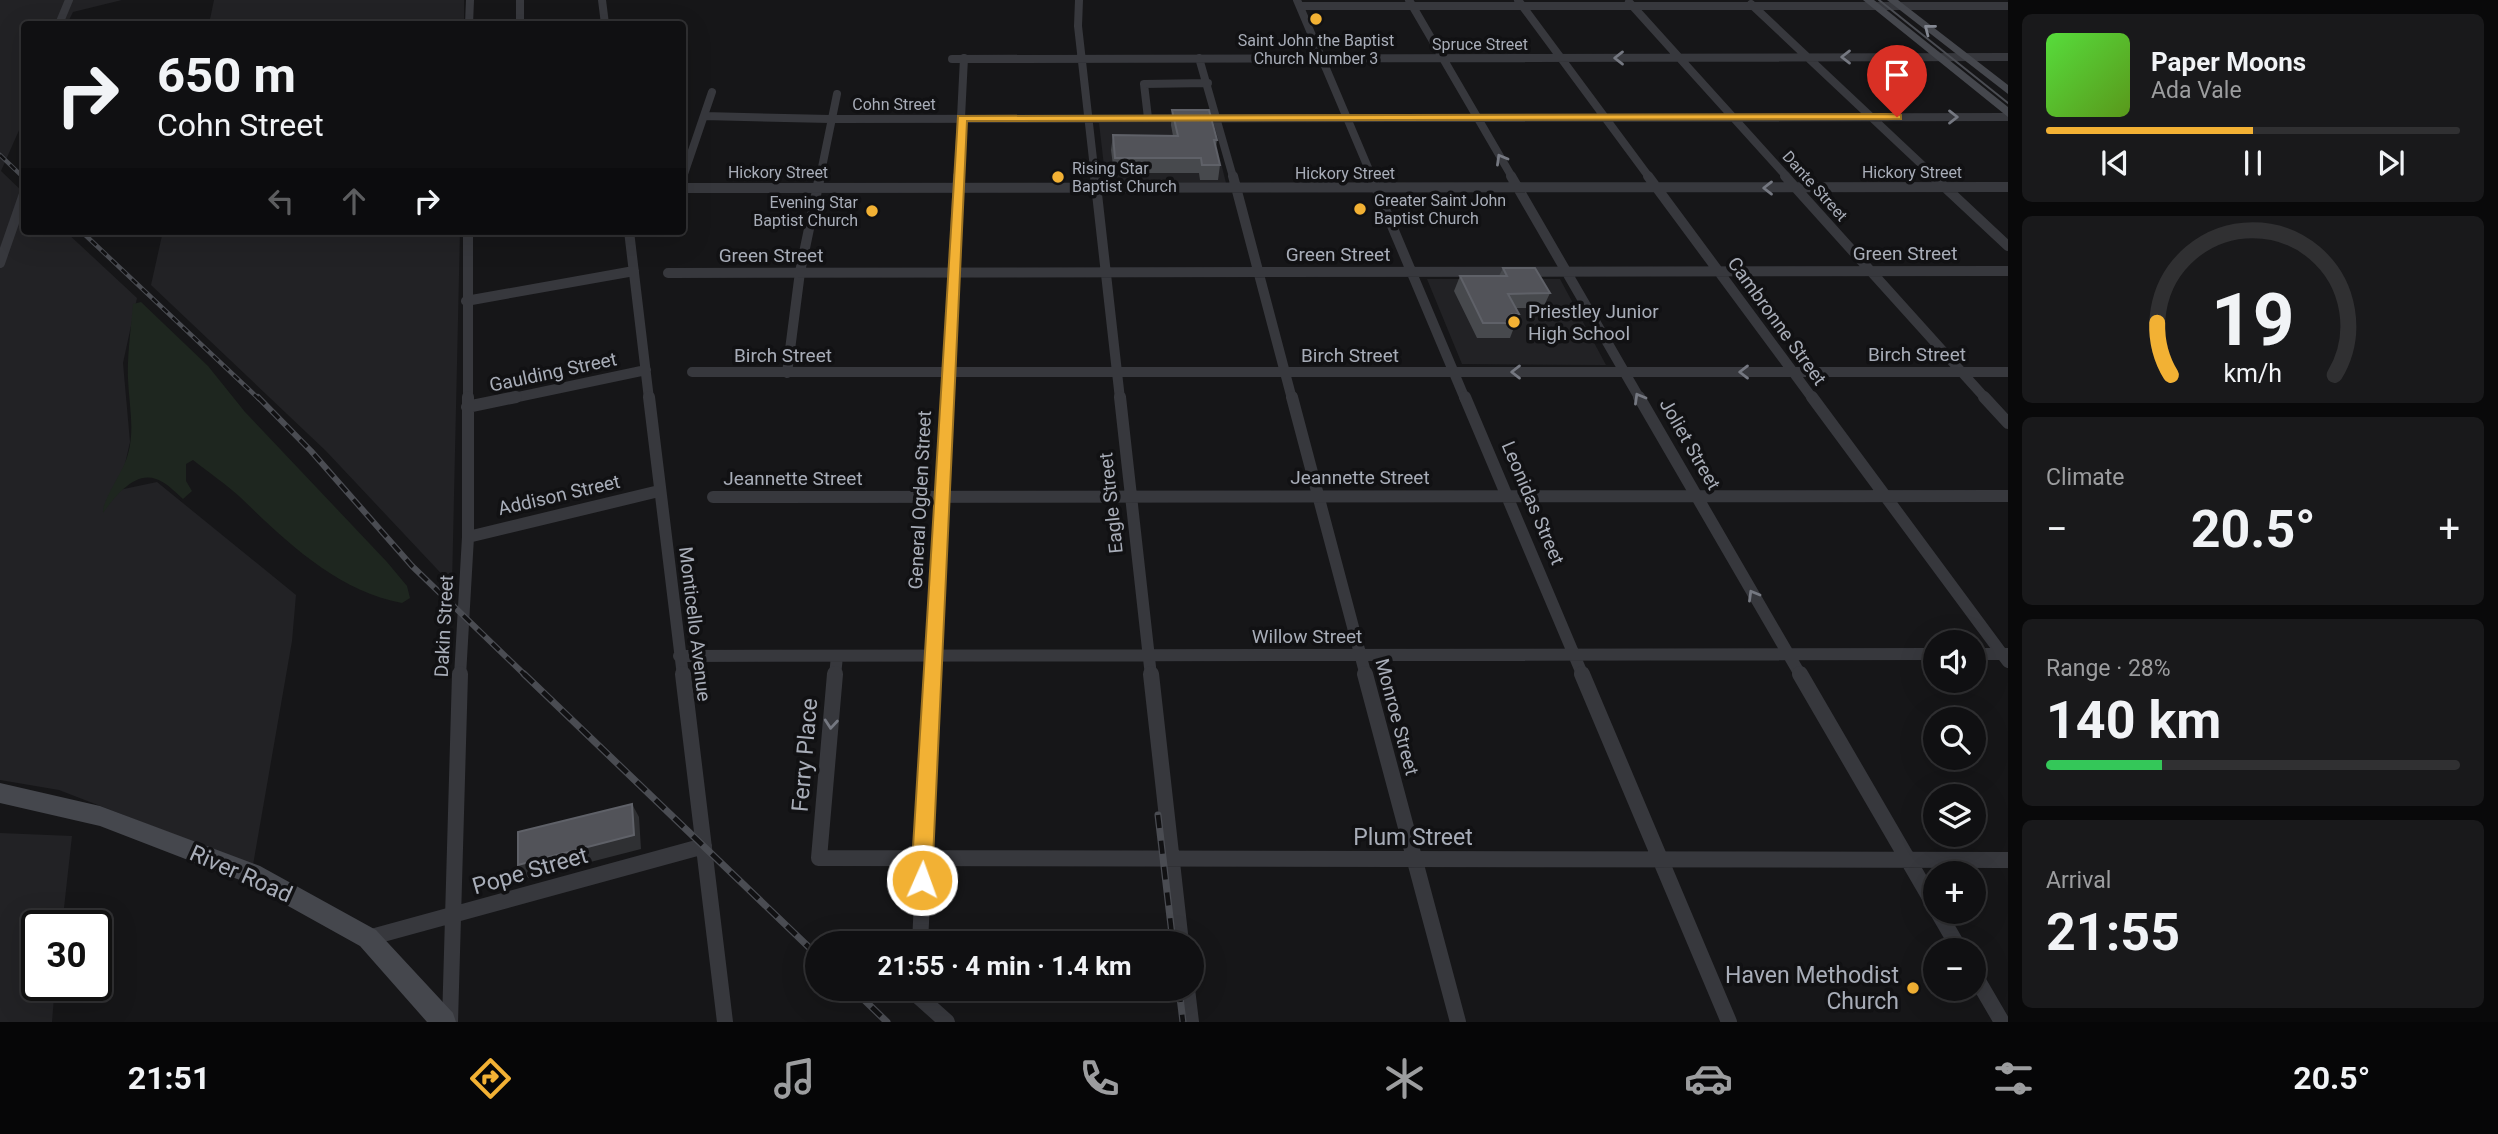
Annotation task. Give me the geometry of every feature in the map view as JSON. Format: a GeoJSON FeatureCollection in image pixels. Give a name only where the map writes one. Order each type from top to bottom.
{"type":"FeatureCollection","features":[{"type":"Feature","properties":{"kind":"main road"},"geometry":{"type":"LineString","coordinates":[[1872,3],[2008,115]]}},
{"type":"Feature","properties":{"kind":"main road"},"geometry":{"type":"LineString","coordinates":[[1896,3],[2008,91]]}},
{"type":"Feature","properties":{"kind":"main road","name":"River Road"},"geometry":{"type":"LineString","coordinates":[[0,793],[100,816],[252,874],[368,938],[444,1022]]}},
{"type":"Feature","properties":{"kind":"street"},"geometry":{"type":"LineString","coordinates":[[60,21],[69,0]]}},
{"type":"Feature","properties":{"kind":"street"},"geometry":{"type":"LineString","coordinates":[[469,21],[470,0]]}},
{"type":"Feature","properties":{"kind":"street"},"geometry":{"type":"LineString","coordinates":[[520,0],[520,21]]}},
{"type":"Feature","properties":{"kind":"street"},"geometry":{"type":"LineString","coordinates":[[602,0],[604,21]]}},
{"type":"Feature","properties":{"kind":"street"},"geometry":{"type":"LineString","coordinates":[[1079,0],[1082,58]]}},
{"type":"Feature","properties":{"kind":"street"},"geometry":{"type":"LineString","coordinates":[[1998,0],[2007,6]]}},
{"type":"Feature","properties":{"kind":"street"},"geometry":{"type":"LineString","coordinates":[[1298,3],[1896,3],[2007,6]]}},
{"type":"Feature","properties":{"kind":"street","name":"Leonidas Street"},"geometry":{"type":"LineString","coordinates":[[1298,3],[1729,1022]]}},
{"type":"Feature","properties":{"kind":"street","name":"Joliet Street"},"geometry":{"type":"LineString","coordinates":[[1410,3],[1923,887]]}},
{"type":"Feature","properties":{"kind":"street","name":"Cambronne Street"},"geometry":{"type":"LineString","coordinates":[[1520,3],[2006,657]]}},
{"type":"Feature","properties":{"kind":"street","name":"Dante Street"},"geometry":{"type":"LineString","coordinates":[[1630,3],[2008,423]]}},
{"type":"Feature","properties":{"kind":"street"},"geometry":{"type":"LineString","coordinates":[[1749,3],[2008,246]]}},
{"type":"Feature","properties":{"kind":"street","name":"Spruce Street"},"geometry":{"type":"LineString","coordinates":[[958,59],[2008,57]]}},
{"type":"Feature","properties":{"kind":"street","name":"Eagle Street"},"geometry":{"type":"LineString","coordinates":[[1082,58],[1180,931]]}},
{"type":"Feature","properties":{"kind":"street","name":"Monroe Street"},"geometry":{"type":"LineString","coordinates":[[1199,58],[1209,83],[1458,1022]]}},
{"type":"Feature","properties":{"kind":"street","name":"General Ogden Street"},"geometry":{"type":"LineString","coordinates":[[920,931],[962,118],[958,59]]}},
{"type":"Feature","properties":{"kind":"street"},"geometry":{"type":"LineString","coordinates":[[1148,118],[1143,84],[1209,83]]}},
{"type":"Feature","properties":{"kind":"street"},"geometry":{"type":"LineString","coordinates":[[686,168],[712,92]]}},
{"type":"Feature","properties":{"kind":"street"},"geometry":{"type":"LineString","coordinates":[[787,373],[800,272],[836,94]]}},
{"type":"Feature","properties":{"kind":"street","name":"Cohn Street"},"geometry":{"type":"LineString","coordinates":[[704,116],[1148,118],[2008,115]]}},
{"type":"Feature","properties":{"kind":"street","name":"Hickory Street"},"geometry":{"type":"LineString","coordinates":[[686,188],[2008,187]]}},
{"type":"Feature","properties":{"kind":"street"},"geometry":{"type":"LineString","coordinates":[[0,263],[21,203]]}},
{"type":"Feature","properties":{"kind":"street","name":"Dakin Street"},"geometry":{"type":"LineString","coordinates":[[450,1022],[455,916],[457,717],[468,537],[468,235]]}},
{"type":"Feature","properties":{"kind":"street","name":"Monticello Avenue"},"geometry":{"type":"LineString","coordinates":[[630,235],[725,1022]]}},
{"type":"Feature","properties":{"kind":"street"},"geometry":{"type":"LineString","coordinates":[[466,301],[634,271]]}},
{"type":"Feature","properties":{"kind":"street","name":"Green Street"},"geometry":{"type":"LineString","coordinates":[[668,273],[2008,271]]}},
{"type":"Feature","properties":{"kind":"street","name":"Gaulding Street"},"geometry":{"type":"LineString","coordinates":[[467,407],[646,370]]}},
{"type":"Feature","properties":{"kind":"street","name":"Birch Street"},"geometry":{"type":"LineString","coordinates":[[692,372],[2008,372]]}},
{"type":"Feature","properties":{"kind":"street","name":"Addison Street"},"geometry":{"type":"LineString","coordinates":[[468,537],[659,491]]}},
{"type":"Feature","properties":{"kind":"street","name":"Jeannette Street"},"geometry":{"type":"LineString","coordinates":[[712,497],[2008,496]]}},
{"type":"Feature","properties":{"kind":"street","name":"Willow Street"},"geometry":{"type":"LineString","coordinates":[[679,656],[1923,654]]}},
{"type":"Feature","properties":{"kind":"street"},"geometry":{"type":"LineString","coordinates":[[1986,655],[2006,657]]}},
{"type":"Feature","properties":{"kind":"street","name":"Ferry Place"},"geometry":{"type":"LineString","coordinates":[[819,858],[837,656]]}},
{"type":"Feature","properties":{"kind":"street","name":"Pope Street"},"geometry":{"type":"LineString","coordinates":[[368,938],[704,846]]}},
{"type":"Feature","properties":{"kind":"street","name":"Plum Street"},"geometry":{"type":"LineString","coordinates":[[819,858],[2008,860]]}},
{"type":"Feature","properties":{"kind":"street"},"geometry":{"type":"LineString","coordinates":[[1986,995],[2002,1022]]}},
{"type":"Feature","properties":{"kind":"street"},"geometry":{"type":"LineString","coordinates":[[927,1001],[947,1022]]}},
{"type":"Feature","properties":{"kind":"street"},"geometry":{"type":"LineString","coordinates":[[1188,1001],[1191,1022]]}},
{"type":"Feature","properties":{"kind":"shaded area"},"geometry":{"type":"Polygon","coordinates":[[[0,0],[122,0],[73,12],[68,21],[21,21],[21,126],[1,171],[21,190],[21,235],[69,235],[137,298],[123,363],[130,442],[119,490],[157,482],[296,595],[292,641],[253,865],[59,790],[0,780],[0,0]]]}},
{"type":"Feature","properties":{"kind":"shaded area"},"geometry":{"type":"Polygon","coordinates":[[[214,0],[464,0],[464,21],[210,21],[214,0]]]}},
{"type":"Feature","properties":{"kind":"shaded area"},"geometry":{"type":"Polygon","coordinates":[[[1099,123],[1211,123],[1226,183],[1106,183],[1099,123]]]}},
{"type":"Feature","properties":{"kind":"shaded area"},"geometry":{"type":"Polygon","coordinates":[[[162,235],[460,235],[452,585],[326,451],[151,285],[162,235]]]}},
{"type":"Feature","properties":{"kind":"shaded area","name":"Priestley Junior High School"},"geometry":{"type":"Polygon","coordinates":[[[1427,279],[1560,279],[1606,365],[1462,364],[1427,279]]]}},
{"type":"Feature","properties":{"kind":"shaded area"},"geometry":{"type":"Polygon","coordinates":[[[141,302],[208,366],[245,412],[387,562],[407,586],[410,598],[402,603],[378,597],[334,576],[295,547],[235,492],[193,460],[186,464],[186,481],[192,491],[183,499],[160,480],[140,479],[125,487],[103,513],[106,501],[126,461],[130,445],[129,351],[133,304],[141,302]]]}},
{"type":"Feature","properties":{"kind":"shaded area"},"geometry":{"type":"Polygon","coordinates":[[[0,833],[72,836],[64,910],[21,910],[21,1001],[54,1001],[52,1022],[0,1022],[0,833]]]}},
{"type":"Feature","properties":{"kind":"building"},"geometry":{"type":"Polygon","coordinates":[[[1172,110],[1209,110],[1220,165],[1202,165],[1201,158],[1115,158],[1113,135],[1178,136],[1172,110]]]}},
{"type":"Feature","properties":{"kind":"building"},"geometry":{"type":"Polygon","coordinates":[[[1503,268],[1535,268],[1550,293],[1508,294],[1519,314],[1512,314],[1516,323],[1483,323],[1460,276],[1507,276],[1503,268]]]}},
{"type":"Feature","properties":{"kind":"building"},"geometry":{"type":"Polygon","coordinates":[[[632,804],[634,835],[518,865],[518,832],[632,804]]]}},
{"type":"Feature","properties":{"kind":"tram line"},"geometry":{"type":"LineString","coordinates":[[1879,0],[2008,103]]}},
{"type":"Feature","properties":{"kind":"railway"},"geometry":{"type":"LineString","coordinates":[[0,155],[21,175]]}},
{"type":"Feature","properties":{"kind":"railway"},"geometry":{"type":"LineString","coordinates":[[85,235],[259,399]]}},
{"type":"Feature","properties":{"kind":"railway"},"geometry":{"type":"LineString","coordinates":[[258,397],[311,451],[412,566],[526,676]]}},
{"type":"Feature","properties":{"kind":"railway"},"geometry":{"type":"LineString","coordinates":[[524,674],[805,943]]}},
{"type":"Feature","properties":{"kind":"railway"},"geometry":{"type":"LineString","coordinates":[[1158,815],[1172,931]]}},
{"type":"Feature","properties":{"kind":"railway"},"geometry":{"type":"LineString","coordinates":[[865,1001],[887,1022]]}},
{"type":"Feature","properties":{"kind":"railway"},"geometry":{"type":"LineString","coordinates":[[1180,1001],[1183,1022]]}},
{"type":"Feature","properties":{"kind":"place","name":"Saint John the Baptist Church Number 3"},"geometry":{"type":"Point","coordinates":[1316,19]}},
{"type":"Feature","properties":{"kind":"place","name":"Rising Star Baptist Church"},"geometry":{"type":"Point","coordinates":[1058,177]}},
{"type":"Feature","properties":{"kind":"place","name":"Greater Saint John Baptist Church"},"geometry":{"type":"Point","coordinates":[1360,209]}},
{"type":"Feature","properties":{"kind":"place","name":"Evening Star Baptist Church"},"geometry":{"type":"Point","coordinates":[872,211]}},
{"type":"Feature","properties":{"kind":"place","name":"Priestley Junior High School"},"geometry":{"type":"Point","coordinates":[1514,322]}},
{"type":"Feature","properties":{"kind":"place","name":"Haven Methodist Church"},"geometry":{"type":"Point","coordinates":[1913,988]}},
{"type":"Feature","properties":{"kind":"route"},"geometry":{"type":"LineString","coordinates":[[922,880],[962,118],[1897,117]]}}]}
